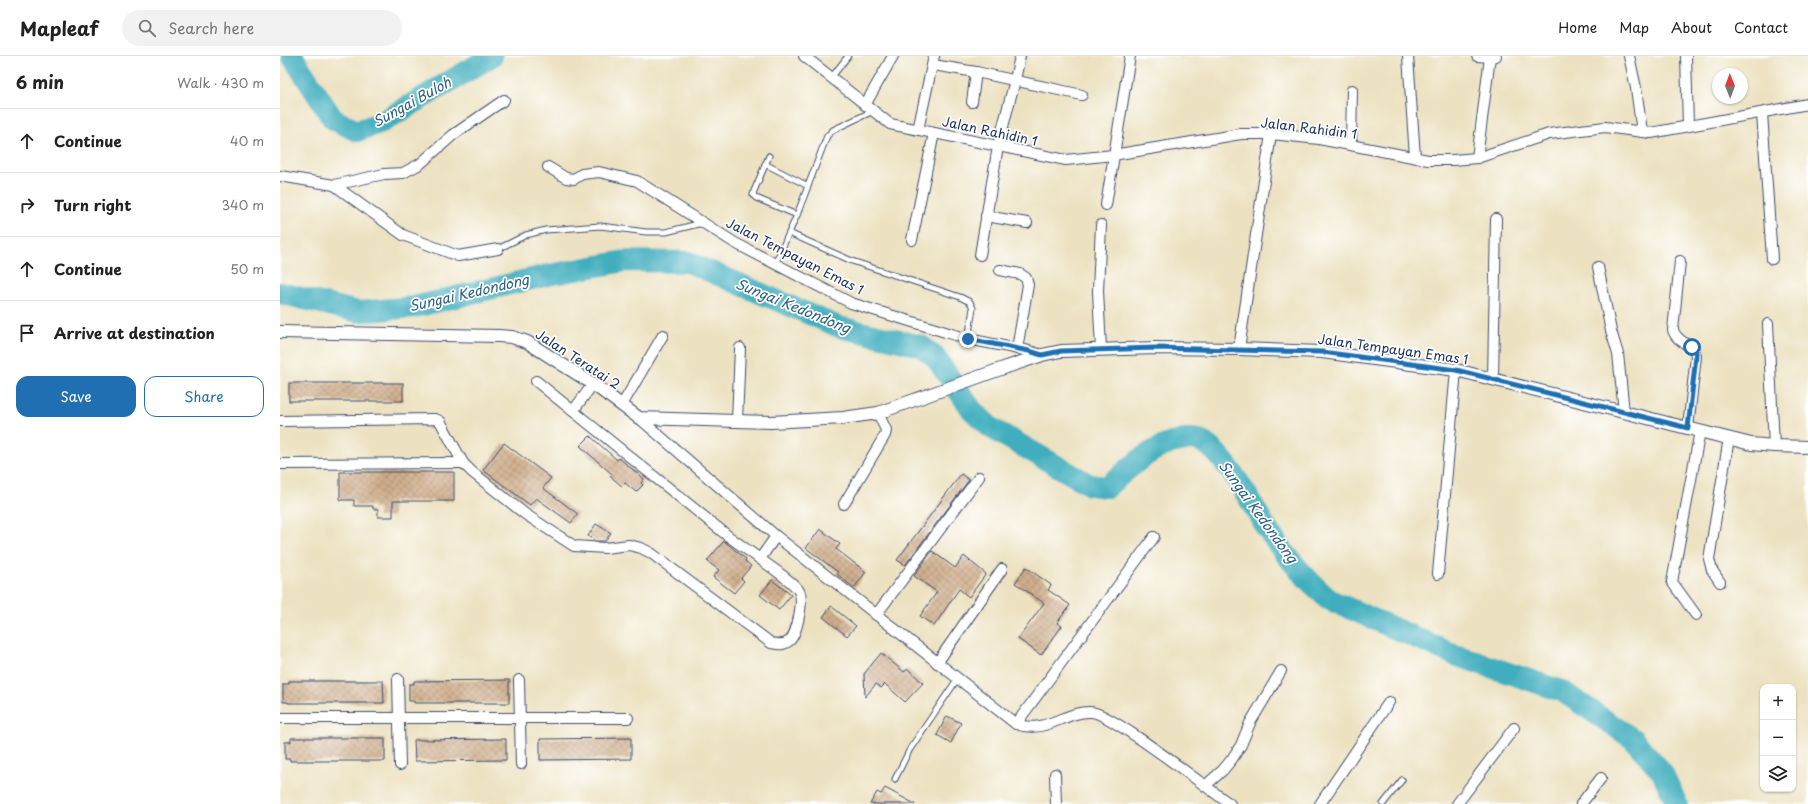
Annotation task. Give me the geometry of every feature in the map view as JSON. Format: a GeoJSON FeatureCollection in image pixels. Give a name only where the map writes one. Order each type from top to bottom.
{"type":"FeatureCollection","features":[{"type":"Feature","properties":{"kind":"street","name":"Jalan Rahidin 1"},"geometry":{"type":"LineString","coordinates":[[804,56],[890,124],[1066,160],[1241,134],[1271,134],[1319,139],[1415,157],[1453,160],[1477,158],[1549,134],[1605,127],[1651,133],[1808,104]]}},
{"type":"Feature","properties":{"kind":"street"},"geometry":{"type":"LineString","coordinates":[[869,108],[894,56]]}},
{"type":"Feature","properties":{"kind":"street"},"geometry":{"type":"LineString","coordinates":[[980,256],[998,146],[1020,56]]}},
{"type":"Feature","properties":{"kind":"street"},"geometry":{"type":"LineString","coordinates":[[1106,205],[1130,56]]}},
{"type":"Feature","properties":{"kind":"street"},"geometry":{"type":"LineString","coordinates":[[1408,56],[1415,157]]}},
{"type":"Feature","properties":{"kind":"street"},"geometry":{"type":"LineString","coordinates":[[1477,56],[1493,57],[1477,158]]}},
{"type":"Feature","properties":{"kind":"street"},"geometry":{"type":"LineString","coordinates":[[1629,56],[1636,88],[1642,132]]}},
{"type":"Feature","properties":{"kind":"street"},"geometry":{"type":"LineString","coordinates":[[1686,56],[1688,126]]}},
{"type":"Feature","properties":{"kind":"street"},"geometry":{"type":"LineString","coordinates":[[918,130],[933,60],[976,72],[1082,95]]}},
{"type":"Feature","properties":{"kind":"street"},"geometry":{"type":"LineString","coordinates":[[972,102],[976,72]]}},
{"type":"Feature","properties":{"kind":"street"},"geometry":{"type":"LineString","coordinates":[[1351,145],[1352,90]]}},
{"type":"Feature","properties":{"kind":"street"},"geometry":{"type":"LineString","coordinates":[[280,176],[334,185],[384,174],[403,173],[420,164],[453,135],[504,100]]}},
{"type":"Feature","properties":{"kind":"street"},"geometry":{"type":"LineString","coordinates":[[1762,113],[1772,259]]}},
{"type":"Feature","properties":{"kind":"street"},"geometry":{"type":"LineString","coordinates":[[912,240],[934,133]]}},
{"type":"Feature","properties":{"kind":"street"},"geometry":{"type":"LineString","coordinates":[[1239,349],[1271,134]]}},
{"type":"Feature","properties":{"kind":"street","name":"Jalan Tempayan Emas 1"},"geometry":{"type":"LineString","coordinates":[[548,168],[566,178],[574,179],[582,174],[599,172],[637,181],[735,243],[851,303],[968,339],[1042,355]]}},
{"type":"Feature","properties":{"kind":"street"},"geometry":{"type":"LineString","coordinates":[[334,185],[403,235],[458,256],[498,249]]}},
{"type":"Feature","properties":{"kind":"street"},"geometry":{"type":"LineString","coordinates":[[986,216],[1027,223]]}},
{"type":"Feature","properties":{"kind":"street"},"geometry":{"type":"LineString","coordinates":[[1493,379],[1496,218]]}},
{"type":"Feature","properties":{"kind":"street"},"geometry":{"type":"LineString","coordinates":[[1101,225],[1098,291],[1101,349]]}},
{"type":"Feature","properties":{"kind":"street"},"geometry":{"type":"LineString","coordinates":[[1680,261],[1673,330],[1674,335],[1678,339],[1696,351],[1696,356],[1694,429],[1672,582],[1696,616]]}},
{"type":"Feature","properties":{"kind":"street"},"geometry":{"type":"LineString","coordinates":[[1598,267],[1611,331],[1618,354],[1624,412]]}},
{"type":"Feature","properties":{"kind":"street"},"geometry":{"type":"LineString","coordinates":[[1000,270],[1020,274],[1026,278],[1028,285],[1021,317],[1017,349]]}},
{"type":"Feature","properties":{"kind":"street"},"geometry":{"type":"LineString","coordinates":[[1768,324],[1774,446]]}},
{"type":"Feature","properties":{"kind":"street","name":"Jalan Teratai 2"},"geometry":{"type":"LineString","coordinates":[[280,332],[512,337],[527,342],[593,384],[640,418]]}},
{"type":"Feature","properties":{"kind":"street"},"geometry":{"type":"LineString","coordinates":[[622,405],[663,335]]}},
{"type":"Feature","properties":{"kind":"street"},"geometry":{"type":"LineString","coordinates":[[737,421],[740,348]]}},
{"type":"Feature","properties":{"kind":"street","name":"Jalan Tempayan Emas 1"},"geometry":{"type":"LineString","coordinates":[[640,418],[772,422],[835,418],[878,413],[1042,355],[1061,351],[1101,349],[1239,349],[1322,352],[1456,370],[1751,444],[1808,447]]}},
{"type":"Feature","properties":{"kind":"street"},"geometry":{"type":"LineString","coordinates":[[1438,574],[1456,370]]}},
{"type":"Feature","properties":{"kind":"street"},"geometry":{"type":"LineString","coordinates":[[280,422],[438,420],[444,424],[464,463],[472,472],[525,514],[574,546],[597,548],[629,545],[641,548],[651,553],[771,643],[783,644],[791,639],[795,630],[801,604],[801,595],[796,588],[728,536],[536,381]]}},
{"type":"Feature","properties":{"kind":"street"},"geometry":{"type":"LineString","coordinates":[[574,411],[593,384]]}},
{"type":"Feature","properties":{"kind":"street"},"geometry":{"type":"LineString","coordinates":[[844,504],[885,435],[886,430],[878,413]]}},
{"type":"Feature","properties":{"kind":"street"},"geometry":{"type":"LineString","coordinates":[[640,418],[776,536],[1016,724],[1023,727],[1038,727],[1084,712],[1101,713],[1230,804]]}},
{"type":"Feature","properties":{"kind":"street"},"geometry":{"type":"LineString","coordinates":[[1720,582],[1712,570],[1709,559],[1729,438]]}},
{"type":"Feature","properties":{"kind":"street"},"geometry":{"type":"LineString","coordinates":[[280,464],[464,463]]}},
{"type":"Feature","properties":{"kind":"street"},"geometry":{"type":"LineString","coordinates":[[876,615],[979,477]]}},
{"type":"Feature","properties":{"kind":"street"},"geometry":{"type":"LineString","coordinates":[[760,559],[776,536]]}},
{"type":"Feature","properties":{"kind":"street"},"geometry":{"type":"LineString","coordinates":[[1016,724],[1154,537]]}},
{"type":"Feature","properties":{"kind":"street"},"geometry":{"type":"LineString","coordinates":[[937,663],[1002,569]]}},
{"type":"Feature","properties":{"kind":"street"},"geometry":{"type":"LineString","coordinates":[[1205,786],[1223,770],[1232,759],[1241,745],[1250,723],[1281,671]]}},
{"type":"Feature","properties":{"kind":"street"},"geometry":{"type":"LineString","coordinates":[[398,679],[400,765]]}},
{"type":"Feature","properties":{"kind":"street"},"geometry":{"type":"LineString","coordinates":[[520,680],[521,764]]}},
{"type":"Feature","properties":{"kind":"street"},"geometry":{"type":"LineString","coordinates":[[1320,804],[1388,702]]}},
{"type":"Feature","properties":{"kind":"street"},"geometry":{"type":"LineString","coordinates":[[280,718],[628,718]]}},
{"type":"Feature","properties":{"kind":"street"},"geometry":{"type":"LineString","coordinates":[[1457,804],[1514,728]]}},
{"type":"Feature","properties":{"kind":"street"},"geometry":{"type":"LineString","coordinates":[[1055,774],[1056,804]]}},
{"type":"Feature","properties":{"kind":"street"},"geometry":{"type":"LineString","coordinates":[[1581,804],[1601,778]]}},
{"type":"Feature","properties":{"kind":"lane"},"geometry":{"type":"LineString","coordinates":[[831,78],[848,56]]}},
{"type":"Feature","properties":{"kind":"lane"},"geometry":{"type":"LineString","coordinates":[[775,264],[797,215],[827,136],[833,130],[869,108]]}},
{"type":"Feature","properties":{"kind":"lane"},"geometry":{"type":"LineString","coordinates":[[768,156],[754,191],[754,195],[756,198],[797,215]]}},
{"type":"Feature","properties":{"kind":"lane"},"geometry":{"type":"LineString","coordinates":[[765,164],[808,186]]}},
{"type":"Feature","properties":{"kind":"lane"},"geometry":{"type":"LineString","coordinates":[[498,249],[526,235],[546,230],[601,226],[646,232],[666,232],[702,223]]}},
{"type":"Feature","properties":{"kind":"lane"},"geometry":{"type":"LineString","coordinates":[[789,233],[852,261],[960,297],[970,302],[973,308],[968,339]]}},
{"type":"Feature","properties":{"kind":"lane"},"geometry":{"type":"LineString","coordinates":[[896,780],[910,749],[958,678]]}},
{"type":"Feature","properties":{"kind":"lane"},"geometry":{"type":"LineString","coordinates":[[1383,804],[1402,780]]}},
{"type":"Feature","properties":{"kind":"building"},"geometry":{"type":"Polygon","coordinates":[[[289,383],[403,383],[403,401],[289,401],[289,383]]]}},
{"type":"Feature","properties":{"kind":"building"},"geometry":{"type":"Polygon","coordinates":[[[590,436],[617,460],[619,458],[644,479],[641,483],[643,485],[636,492],[625,483],[622,486],[610,476],[612,474],[580,446],[590,436]]]}},
{"type":"Feature","properties":{"kind":"building"},"geometry":{"type":"Polygon","coordinates":[[[504,443],[551,478],[543,488],[578,514],[571,523],[536,498],[530,505],[483,470],[504,443]]]}},
{"type":"Feature","properties":{"kind":"building"},"geometry":{"type":"Polygon","coordinates":[[[340,472],[454,472],[454,501],[393,501],[393,517],[378,517],[378,509],[373,509],[373,506],[354,506],[354,500],[340,500],[340,472]]]}},
{"type":"Feature","properties":{"kind":"building"},"geometry":{"type":"Polygon","coordinates":[[[961,474],[969,480],[905,565],[897,560],[961,474]]]}},
{"type":"Feature","properties":{"kind":"building"},"geometry":{"type":"Polygon","coordinates":[[[596,524],[611,533],[605,541],[595,541],[588,536],[596,524]]]}},
{"type":"Feature","properties":{"kind":"building"},"geometry":{"type":"Polygon","coordinates":[[[820,529],[840,544],[836,549],[866,572],[854,588],[837,574],[838,572],[806,548],[820,529]]]}},
{"type":"Feature","properties":{"kind":"building"},"geometry":{"type":"Polygon","coordinates":[[[724,541],[746,559],[745,561],[751,566],[741,578],[744,581],[734,593],[713,577],[719,570],[707,561],[724,541]]]}},
{"type":"Feature","properties":{"kind":"building"},"geometry":{"type":"Polygon","coordinates":[[[932,551],[955,568],[964,556],[986,574],[969,597],[959,589],[934,626],[920,616],[937,592],[914,576],[932,551]]]}},
{"type":"Feature","properties":{"kind":"building"},"geometry":{"type":"Polygon","coordinates":[[[1026,567],[1051,585],[1048,590],[1070,605],[1057,623],[1062,626],[1041,655],[1018,639],[1044,603],[1015,583],[1026,567]]]}},
{"type":"Feature","properties":{"kind":"building"},"geometry":{"type":"Polygon","coordinates":[[[772,580],[791,595],[779,610],[760,595],[772,580]]]}},
{"type":"Feature","properties":{"kind":"building"},"geometry":{"type":"Polygon","coordinates":[[[831,606],[856,626],[847,636],[823,617],[831,606]]]}},
{"type":"Feature","properties":{"kind":"building"},"geometry":{"type":"Polygon","coordinates":[[[881,653],[904,672],[908,669],[923,683],[905,702],[885,684],[881,688],[876,684],[865,697],[864,674],[881,653]]]}},
{"type":"Feature","properties":{"kind":"building"},"geometry":{"type":"Polygon","coordinates":[[[509,680],[509,703],[414,703],[414,701],[409,701],[409,684],[414,684],[414,681],[509,680]]]}},
{"type":"Feature","properties":{"kind":"building"},"geometry":{"type":"Polygon","coordinates":[[[289,681],[383,681],[384,703],[283,702],[283,684],[289,684],[289,681]]]}},
{"type":"Feature","properties":{"kind":"building"},"geometry":{"type":"Polygon","coordinates":[[[947,716],[961,723],[951,743],[937,735],[947,716]]]}},
{"type":"Feature","properties":{"kind":"building"},"geometry":{"type":"Polygon","coordinates":[[[291,738],[385,738],[385,761],[290,761],[290,759],[285,759],[285,742],[291,742],[291,738]]]}},
{"type":"Feature","properties":{"kind":"building"},"geometry":{"type":"Polygon","coordinates":[[[631,738],[631,759],[540,760],[540,739],[631,738]]]}},
{"type":"Feature","properties":{"kind":"building"},"geometry":{"type":"Polygon","coordinates":[[[506,739],[506,760],[415,761],[414,740],[506,739]]]}},
{"type":"Feature","properties":{"kind":"building"},"geometry":{"type":"Polygon","coordinates":[[[885,788],[915,804],[870,804],[877,792],[881,794],[885,788]]]}},
{"type":"Feature","properties":{"kind":"waterway","name":"Sungai Buloh"},"geometry":{"type":"LineString","coordinates":[[292,56],[333,119],[357,131],[382,122],[492,56]]}},
{"type":"Feature","properties":{"kind":"waterway","name":"Sungai Kedondong"},"geometry":{"type":"LineString","coordinates":[[280,293],[358,312],[414,307],[548,275],[625,261],[688,262],[839,327],[921,346],[935,357],[972,410],[991,428],[1090,485],[1107,487],[1132,465],[1150,453],[1169,444],[1190,439],[1203,442],[1225,463],[1246,493],[1269,532],[1283,550],[1305,577],[1330,600],[1455,655],[1562,691],[1633,739],[1662,772],[1677,804]]}},
{"type":"Feature","properties":{"kind":"route"},"geometry":{"type":"LineString","coordinates":[[968,339],[1042,355],[1061,351],[1156,348],[1322,352],[1456,370],[1688,428],[1696,356],[1696,351],[1692,347]]}}]}
